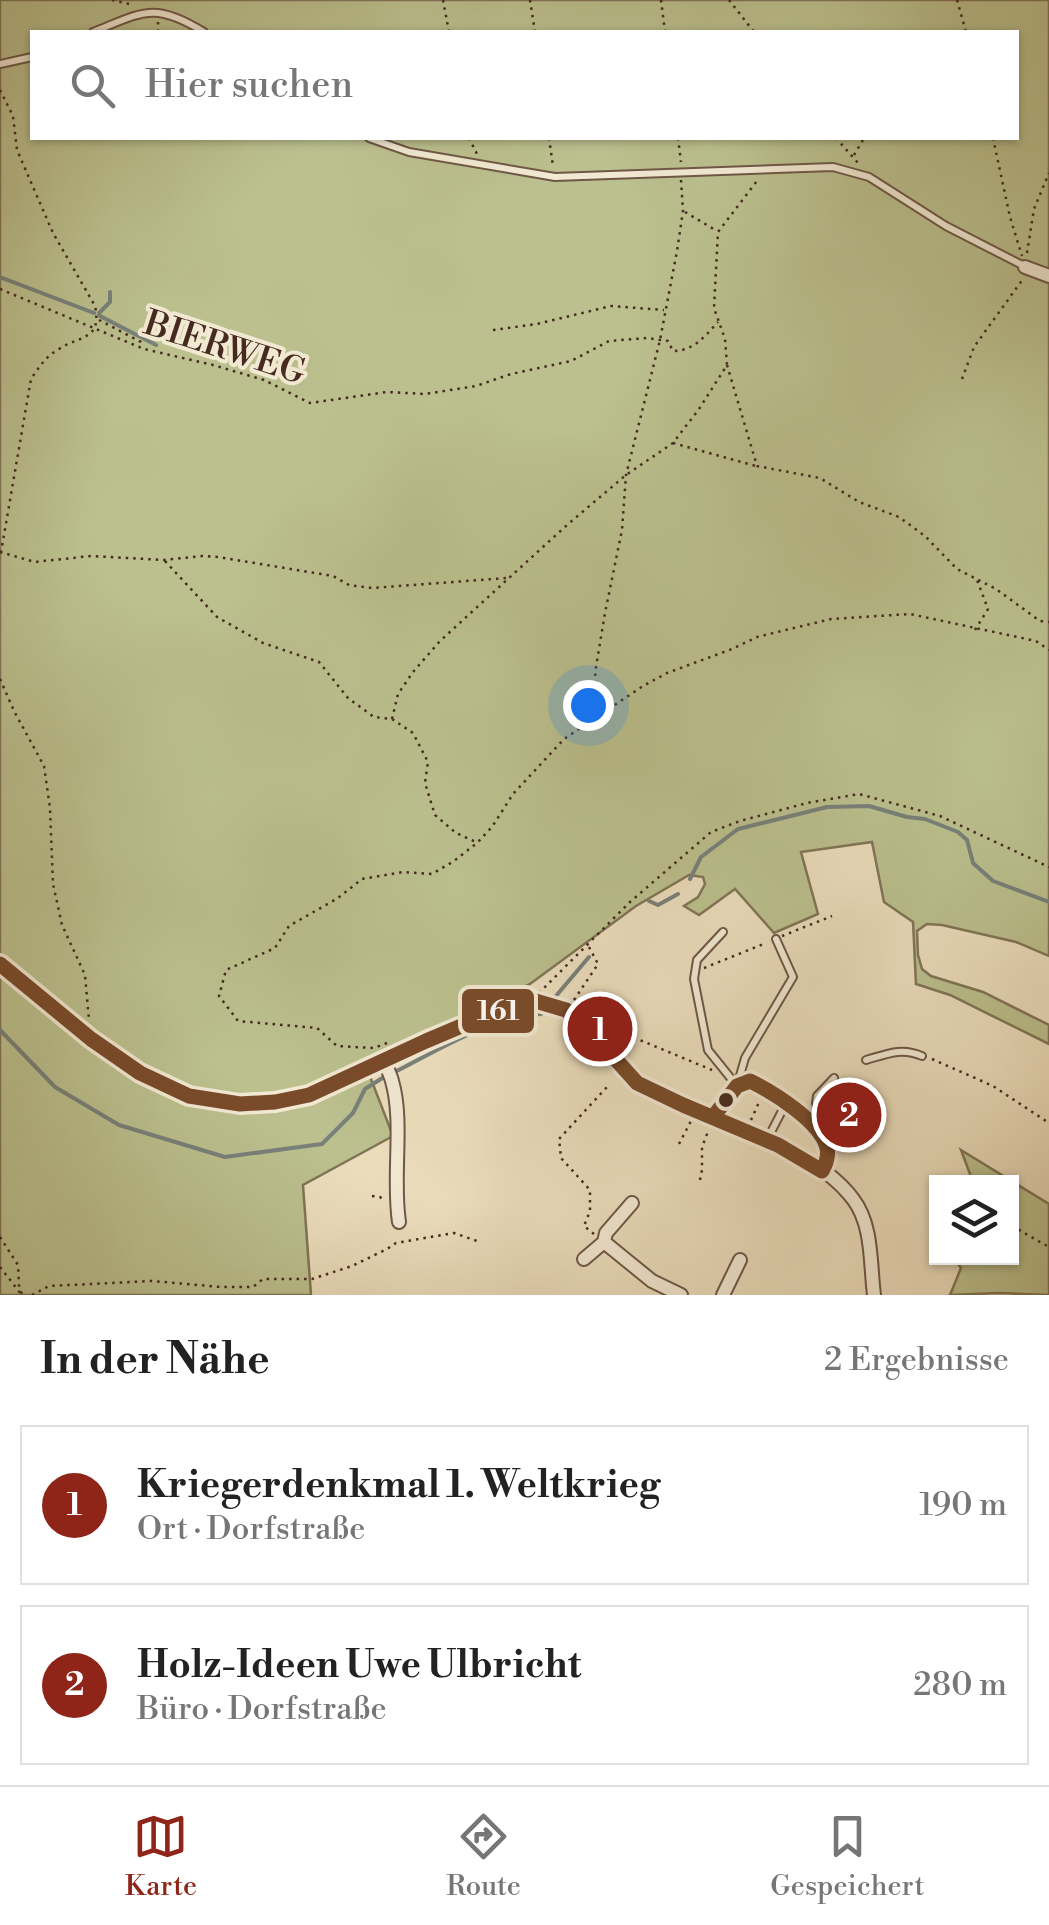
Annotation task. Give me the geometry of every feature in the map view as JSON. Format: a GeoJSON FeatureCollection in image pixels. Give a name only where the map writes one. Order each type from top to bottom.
{"type":"FeatureCollection","features":[{"type":"Feature","properties":{"kind":"street"},"geometry":{"type":"LineString","coordinates":[[1027,268],[1049,276]]}},
{"type":"Feature","properties":{"kind":"street"},"geometry":{"type":"LineString","coordinates":[[0,964],[140,1074],[189,1096],[240,1104],[309,1095],[388,1069],[426,1041],[512,1004],[535,1001],[561,1008],[584,1024],[637,1083],[768,1140],[822,1171],[853,1199],[865,1221],[874,1295]]}},
{"type":"Feature","properties":{"kind":"street"},"geometry":{"type":"LineString","coordinates":[[388,1069],[396,1100],[399,1222]]}},
{"type":"Feature","properties":{"kind":"street"},"geometry":{"type":"LineString","coordinates":[[713,1117],[732,1081],[763,1086],[814,1128],[827,1144],[827,1163],[822,1171]]}},
{"type":"Feature","properties":{"kind":"street"},"geometry":{"type":"LineString","coordinates":[[584,1259],[604,1242],[606,1233],[632,1203]]}},
{"type":"Feature","properties":{"kind":"street"},"geometry":{"type":"LineString","coordinates":[[604,1242],[652,1280],[681,1295]]}},
{"type":"Feature","properties":{"kind":"street"},"geometry":{"type":"LineString","coordinates":[[723,1295],[740,1260]]}},
{"type":"Feature","properties":{"kind":"lane"},"geometry":{"type":"LineString","coordinates":[[98,30],[140,14],[159,12],[200,30]]}},
{"type":"Feature","properties":{"kind":"lane"},"geometry":{"type":"LineString","coordinates":[[0,64],[30,57]]}},
{"type":"Feature","properties":{"kind":"lane"},"geometry":{"type":"LineString","coordinates":[[374,140],[409,152],[555,177],[833,167],[869,177],[946,226],[1027,268]]}},
{"type":"Feature","properties":{"kind":"lane"},"geometry":{"type":"LineString","coordinates":[[722,932],[697,960],[694,979],[708,1050],[732,1081],[793,977],[776,938]]}},
{"type":"Feature","properties":{"kind":"lane"},"geometry":{"type":"LineString","coordinates":[[866,1060],[896,1050],[922,1056]]}},
{"type":"Feature","properties":{"kind":"lane"},"geometry":{"type":"LineString","coordinates":[[827,1144],[816,1103],[817,1096],[834,1078]]}},
{"type":"Feature","properties":{"kind":"lane"},"geometry":{"type":"LineString","coordinates":[[768,1140],[786,1104]]}},
{"type":"Feature","properties":{"kind":"path"},"geometry":{"type":"LineString","coordinates":[[444,0],[449,30]]}},
{"type":"Feature","properties":{"kind":"path"},"geometry":{"type":"LineString","coordinates":[[530,0],[535,30]]}},
{"type":"Feature","properties":{"kind":"path"},"geometry":{"type":"LineString","coordinates":[[661,0],[665,30]]}},
{"type":"Feature","properties":{"kind":"path"},"geometry":{"type":"LineString","coordinates":[[729,0],[752,30]]}},
{"type":"Feature","properties":{"kind":"path"},"geometry":{"type":"LineString","coordinates":[[956,0],[965,30]]}},
{"type":"Feature","properties":{"kind":"path"},"geometry":{"type":"LineString","coordinates":[[0,90],[13,116],[17,150],[53,233],[94,306],[97,320],[95,329],[86,337],[60,348],[43,361],[31,378],[0,558]]}},
{"type":"Feature","properties":{"kind":"path"},"geometry":{"type":"LineString","coordinates":[[469,140],[483,163]]}},
{"type":"Feature","properties":{"kind":"path"},"geometry":{"type":"LineString","coordinates":[[550,140],[555,177]]}},
{"type":"Feature","properties":{"kind":"path"},"geometry":{"type":"LineString","coordinates":[[602,714],[595,672],[622,530],[626,474],[660,340],[683,211],[678,140]]}},
{"type":"Feature","properties":{"kind":"path"},"geometry":{"type":"LineString","coordinates":[[838,140],[869,177]]}},
{"type":"Feature","properties":{"kind":"path"},"geometry":{"type":"LineString","coordinates":[[853,156],[863,140]]}},
{"type":"Feature","properties":{"kind":"path"},"geometry":{"type":"LineString","coordinates":[[992,140],[1010,218],[1027,268]]}},
{"type":"Feature","properties":{"kind":"path"},"geometry":{"type":"LineString","coordinates":[[757,466],[726,365],[726,339],[714,308],[714,271],[718,232],[766,170]]}},
{"type":"Feature","properties":{"kind":"path"},"geometry":{"type":"LineString","coordinates":[[962,379],[974,347],[1027,268],[1034,209],[1049,173]]}},
{"type":"Feature","properties":{"kind":"path"},"geometry":{"type":"LineString","coordinates":[[683,211],[718,232]]}},
{"type":"Feature","properties":{"kind":"path","name":"BIERWEG"},"geometry":{"type":"LineString","coordinates":[[0,289],[144,349],[264,380],[310,402],[387,392],[425,394],[476,386],[570,362],[609,340],[668,341],[673,350],[682,350],[697,344],[718,322]]}},
{"type":"Feature","properties":{"kind":"path"},"geometry":{"type":"LineString","coordinates":[[492,330],[537,324],[611,306],[666,310]]}},
{"type":"Feature","properties":{"kind":"path"},"geometry":{"type":"LineString","coordinates":[[97,320],[141,342],[144,349]]}},
{"type":"Feature","properties":{"kind":"path"},"geometry":{"type":"LineString","coordinates":[[392,719],[398,694],[440,641],[626,474],[673,442],[726,365]]}},
{"type":"Feature","properties":{"kind":"path"},"geometry":{"type":"LineString","coordinates":[[673,442],[757,466],[820,478],[859,502],[899,517],[926,536],[957,569],[996,588],[1040,620],[1049,622]]}},
{"type":"Feature","properties":{"kind":"path"},"geometry":{"type":"LineString","coordinates":[[1,552],[35,562],[91,556],[164,560],[218,557],[334,576],[348,585],[372,588],[511,577]]}},
{"type":"Feature","properties":{"kind":"path"},"geometry":{"type":"LineString","coordinates":[[164,560],[217,616],[263,643],[319,662],[348,698],[374,718],[392,719],[413,733],[428,762],[426,783],[435,815],[456,833],[478,843]]}},
{"type":"Feature","properties":{"kind":"path"},"geometry":{"type":"LineString","coordinates":[[975,630],[988,609],[976,579]]}},
{"type":"Feature","properties":{"kind":"path"},"geometry":{"type":"LineString","coordinates":[[388,1043],[374,1048],[338,1046],[317,1028],[238,1021],[219,996],[226,970],[275,948],[289,926],[362,879],[402,872],[432,874],[454,861],[478,843],[513,794],[564,739],[642,686],[757,637],[831,619],[910,614],[1036,641],[1049,650]]}},
{"type":"Feature","properties":{"kind":"path"},"geometry":{"type":"LineString","coordinates":[[0,679],[44,766],[54,884],[62,925],[85,976],[91,1038]]}},
{"type":"Feature","properties":{"kind":"path"},"geometry":{"type":"LineString","coordinates":[[535,1001],[557,972],[711,832],[790,808],[859,794],[940,816],[1049,868]]}},
{"type":"Feature","properties":{"kind":"path"},"geometry":{"type":"LineString","coordinates":[[695,971],[832,916]]}},
{"type":"Feature","properties":{"kind":"path"},"geometry":{"type":"LineString","coordinates":[[561,1008],[598,964],[588,946]]}},
{"type":"Feature","properties":{"kind":"path"},"geometry":{"type":"LineString","coordinates":[[595,1023],[607,1024],[732,1081]]}},
{"type":"Feature","properties":{"kind":"path"},"geometry":{"type":"LineString","coordinates":[[922,1056],[993,1086],[1049,1122]]}},
{"type":"Feature","properties":{"kind":"path"},"geometry":{"type":"LineString","coordinates":[[746,1131],[763,1086]]}},
{"type":"Feature","properties":{"kind":"path"},"geometry":{"type":"LineString","coordinates":[[604,1242],[584,1226],[590,1211],[590,1190],[561,1158],[559,1139],[607,1087]]}},
{"type":"Feature","properties":{"kind":"path"},"geometry":{"type":"LineString","coordinates":[[679,1144],[696,1110]]}},
{"type":"Feature","properties":{"kind":"path"},"geometry":{"type":"LineString","coordinates":[[700,1180],[702,1147],[713,1117]]}},
{"type":"Feature","properties":{"kind":"path"},"geometry":{"type":"LineString","coordinates":[[372,1196],[380,1197],[389,1206]]}},
{"type":"Feature","properties":{"kind":"path"},"geometry":{"type":"LineString","coordinates":[[1019,1230],[1049,1247]]}},
{"type":"Feature","properties":{"kind":"path"},"geometry":{"type":"LineString","coordinates":[[32,1295],[49,1286],[152,1281],[253,1288],[263,1279],[312,1279],[352,1266],[396,1242],[454,1233],[477,1241]]}},
{"type":"Feature","properties":{"kind":"path"},"geometry":{"type":"LineString","coordinates":[[0,1238],[18,1264],[22,1295]]}},
{"type":"Feature","properties":{"kind":"path"},"geometry":{"type":"LineString","coordinates":[[0,1267],[22,1295]]}},
{"type":"Feature","properties":{"kind":"green space"},"geometry":{"type":"Polygon","coordinates":[[[0,0],[1049,0],[1049,956],[1016,942],[942,925],[927,924],[917,931],[922,969],[931,976],[983,992],[1049,1025],[1049,1044],[950,995],[916,984],[913,922],[884,902],[872,842],[801,852],[818,914],[774,933],[735,889],[699,915],[684,906],[698,897],[705,884],[703,877],[689,875],[636,906],[530,984],[364,1061],[393,1136],[303,1185],[311,1295],[0,1295],[0,0]]]}},
{"type":"Feature","properties":{"kind":"green space"},"geometry":{"type":"Polygon","coordinates":[[[961,1150],[1002,1175],[970,1175],[961,1150]]]}},
{"type":"Feature","properties":{"kind":"green space"},"geometry":{"type":"Polygon","coordinates":[[[1019,1186],[1049,1204],[1049,1295],[950,1295],[959,1265],[1019,1265],[1019,1186]]]}},
{"type":"Feature","properties":{"kind":"waterway"},"geometry":{"type":"LineString","coordinates":[[0,277],[94,313]]}},
{"type":"Feature","properties":{"kind":"waterway"},"geometry":{"type":"LineString","coordinates":[[110,292],[110,302],[100,316],[156,345]]}},
{"type":"Feature","properties":{"kind":"waterway"},"geometry":{"type":"LineString","coordinates":[[690,879],[701,857],[738,829],[827,807],[869,806],[925,819],[958,832],[967,840],[973,863],[993,881],[1049,902]]}},
{"type":"Feature","properties":{"kind":"waterway"},"geometry":{"type":"LineString","coordinates":[[649,901],[658,905],[678,894]]}},
{"type":"Feature","properties":{"kind":"waterway"},"geometry":{"type":"LineString","coordinates":[[550,1003],[589,957]]}},
{"type":"Feature","properties":{"kind":"waterway"},"geometry":{"type":"LineString","coordinates":[[393,1073],[484,1028],[544,1010]]}},
{"type":"Feature","properties":{"kind":"waterway"},"geometry":{"type":"LineString","coordinates":[[0,1030],[55,1087],[119,1125],[225,1157],[322,1144],[353,1113],[365,1089],[384,1077]]}},
{"type":"Feature","properties":{"kind":"transit line","name":"161"},"geometry":{"type":"LineString","coordinates":[[0,964],[91,1039],[140,1073],[189,1096],[240,1104],[309,1095],[426,1041],[532,1000],[566,1010],[584,1024],[637,1083],[683,1105],[778,1145],[822,1171],[825,1166],[827,1148],[816,1128],[783,1100],[750,1081],[737,1086],[713,1117]]}},
{"type":"Feature","properties":{"kind":"place","name":"Kriegerdenkmal 1. Weltkrieg"},"geometry":{"type":"Point","coordinates":[600,1029]}},
{"type":"Feature","properties":{"kind":"place","name":"Holz-Ideen Uwe Ulbricht"},"geometry":{"type":"Point","coordinates":[849,1115]}}]}
